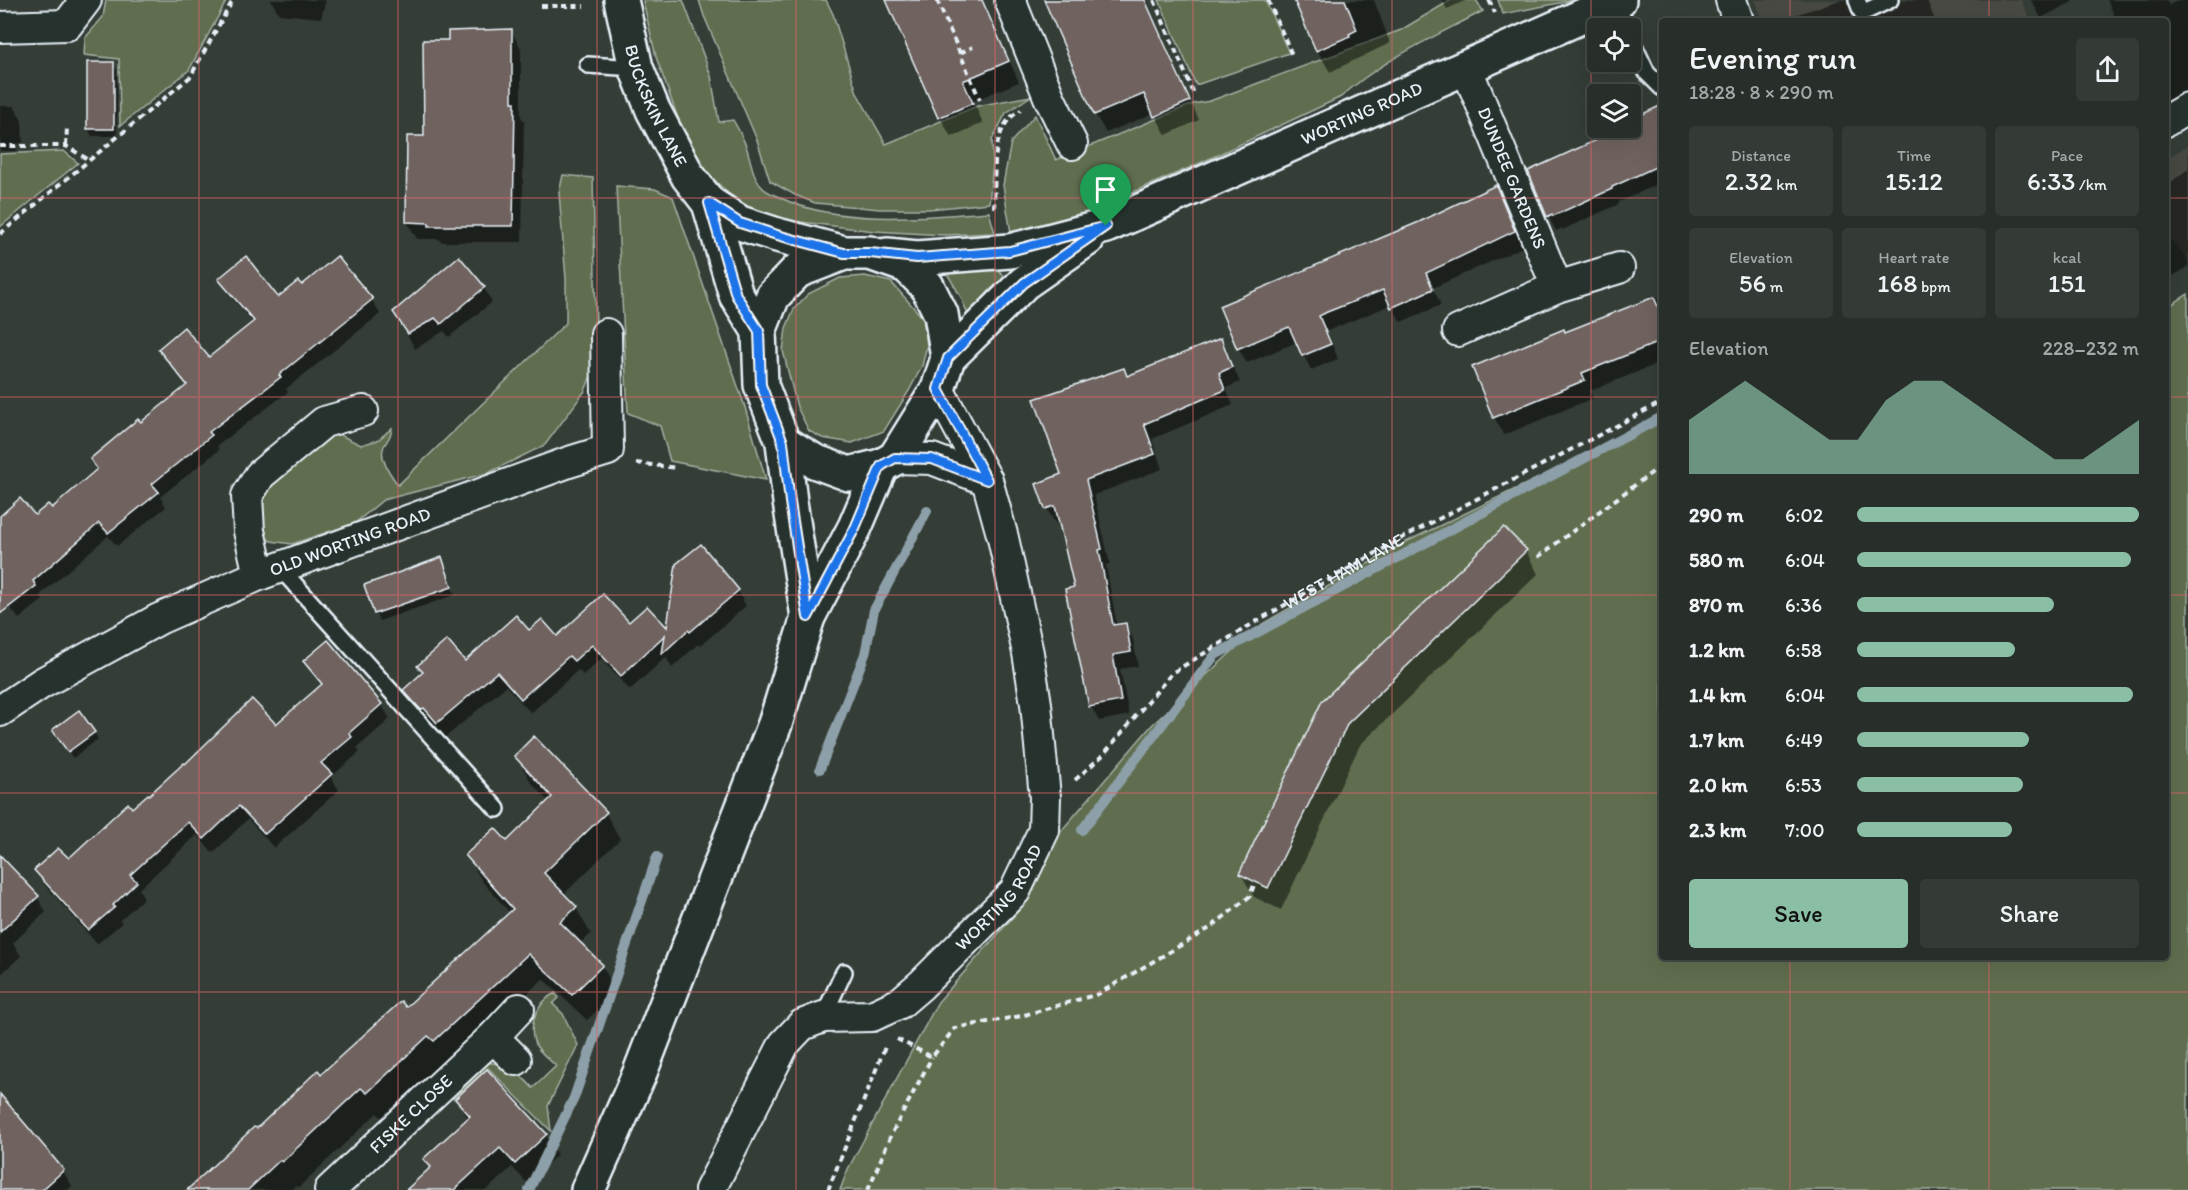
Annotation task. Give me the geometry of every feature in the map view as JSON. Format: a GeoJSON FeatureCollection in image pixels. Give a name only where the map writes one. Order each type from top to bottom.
{"type":"FeatureCollection","features":[{"type":"Feature","properties":{"kind":"main road","name":"BUCKSKIN LANE"},"geometry":{"type":"LineString","coordinates":[[621,0],[636,68],[653,110],[688,176],[709,203],[740,223],[777,235],[857,253]]}},
{"type":"Feature","properties":{"kind":"main road","name":"WORTING ROAD"},"geometry":{"type":"LineString","coordinates":[[857,253],[917,258],[1010,251],[1106,226],[1466,68],[1621,10]]}},
{"type":"Feature","properties":{"kind":"main road","name":"BUCKSKIN LANE"},"geometry":{"type":"LineString","coordinates":[[709,203],[736,295],[759,331]]}},
{"type":"Feature","properties":{"kind":"main road","name":"WORTING ROAD"},"geometry":{"type":"LineString","coordinates":[[948,358],[1024,283],[1106,226]]}},
{"type":"Feature","properties":{"kind":"main road"},"geometry":{"type":"LineString","coordinates":[[588,1190],[639,1075],[775,724],[808,617],[888,462],[938,389],[948,358],[941,314],[927,286],[907,266],[857,253],[797,271],[773,296],[759,331],[761,385],[783,442],[808,617]]}},
{"type":"Feature","properties":{"kind":"main road"},"geometry":{"type":"LineString","coordinates":[[783,442],[814,461],[849,474],[888,462]]}},
{"type":"Feature","properties":{"kind":"street"},"geometry":{"type":"LineString","coordinates":[[0,27],[67,25],[86,0]]}},
{"type":"Feature","properties":{"kind":"street"},"geometry":{"type":"LineString","coordinates":[[1010,0],[1049,97],[1072,144]]}},
{"type":"Feature","properties":{"kind":"street"},"geometry":{"type":"LineString","coordinates":[[1731,0],[1737,18]]}},
{"type":"Feature","properties":{"kind":"street","name":"DUNDEE GARDENS"},"geometry":{"type":"LineString","coordinates":[[1466,68],[1557,287]]}},
{"type":"Feature","properties":{"kind":"street"},"geometry":{"type":"LineString","coordinates":[[2169,119],[2188,108]]}},
{"type":"Feature","properties":{"kind":"street"},"geometry":{"type":"LineString","coordinates":[[1458,331],[1557,287],[1619,268]]}},
{"type":"Feature","properties":{"kind":"street"},"geometry":{"type":"LineString","coordinates":[[606,334],[608,450]]}},
{"type":"Feature","properties":{"kind":"street","name":"WORTING ROAD"},"geometry":{"type":"LineString","coordinates":[[710,1190],[784,1044],[802,1025],[824,1017],[872,1017],[900,1003],[1015,891],[1044,830],[1045,797],[1036,704],[1028,653],[1003,537],[987,480],[938,389]]}},
{"type":"Feature","properties":{"kind":"street"},"geometry":{"type":"LineString","coordinates":[[270,571],[249,531],[247,496],[260,475],[324,422],[363,411]]}},
{"type":"Feature","properties":{"kind":"street","name":"OLD WORTING ROAD"},"geometry":{"type":"LineString","coordinates":[[0,711],[42,683],[159,619],[270,571],[569,462],[608,450]]}},
{"type":"Feature","properties":{"kind":"street"},"geometry":{"type":"LineString","coordinates":[[888,462],[932,459],[987,480]]}},
{"type":"Feature","properties":{"kind":"street","name":"FISKE CLOSE"},"geometry":{"type":"LineString","coordinates":[[330,1190],[493,1037],[519,1009]]}},
{"type":"Feature","properties":{"kind":"street"},"geometry":{"type":"LineString","coordinates":[[493,1037],[516,1060]]}},
{"type":"Feature","properties":{"kind":"lane"},"geometry":{"type":"LineString","coordinates":[[1857,0],[1862,13],[1890,0]]}},
{"type":"Feature","properties":{"kind":"lane"},"geometry":{"type":"LineString","coordinates":[[1641,60],[1647,73],[1659,85]]}},
{"type":"Feature","properties":{"kind":"lane"},"geometry":{"type":"LineString","coordinates":[[588,65],[636,68]]}},
{"type":"Feature","properties":{"kind":"lane"},"geometry":{"type":"LineString","coordinates":[[270,571],[497,809]]}},
{"type":"Feature","properties":{"kind":"lane"},"geometry":{"type":"LineString","coordinates":[[824,1017],[844,972]]}},
{"type":"Feature","properties":{"kind":"path"},"geometry":{"type":"LineString","coordinates":[[0,234],[190,77],[233,0]]}},
{"type":"Feature","properties":{"kind":"path"},"geometry":{"type":"LineString","coordinates":[[937,0],[980,100]]}},
{"type":"Feature","properties":{"kind":"path"},"geometry":{"type":"LineString","coordinates":[[1155,0],[1194,94]]}},
{"type":"Feature","properties":{"kind":"path"},"geometry":{"type":"LineString","coordinates":[[1268,0],[1292,55]]}},
{"type":"Feature","properties":{"kind":"path"},"geometry":{"type":"LineString","coordinates":[[1489,0],[1495,13]]}},
{"type":"Feature","properties":{"kind":"path"},"geometry":{"type":"LineString","coordinates":[[541,6],[584,6]]}},
{"type":"Feature","properties":{"kind":"path"},"geometry":{"type":"LineString","coordinates":[[960,52],[973,47]]}},
{"type":"Feature","properties":{"kind":"path"},"geometry":{"type":"LineString","coordinates":[[994,208],[997,139],[1011,116],[1049,97]]}},
{"type":"Feature","properties":{"kind":"path"},"geometry":{"type":"LineString","coordinates":[[66,146],[67,128]]}},
{"type":"Feature","properties":{"kind":"path"},"geometry":{"type":"LineString","coordinates":[[0,146],[66,146],[89,160]]}},
{"type":"Feature","properties":{"kind":"path","name":"WEST HAM LANE"},"geometry":{"type":"LineString","coordinates":[[1070,786],[1102,756],[1172,674],[1262,618],[1404,537],[1659,404]]}},
{"type":"Feature","properties":{"kind":"path"},"geometry":{"type":"LineString","coordinates":[[608,450],[630,462],[676,468]]}},
{"type":"Feature","properties":{"kind":"path"},"geometry":{"type":"LineString","coordinates":[[1538,557],[1659,467]]}},
{"type":"Feature","properties":{"kind":"path"},"geometry":{"type":"LineString","coordinates":[[868,1190],[891,1136],[932,1056],[956,1028],[1021,1016],[1098,994],[1210,928],[1250,896],[1255,882]]}},
{"type":"Feature","properties":{"kind":"path"},"geometry":{"type":"LineString","coordinates":[[890,1035],[932,1056]]}},
{"type":"Feature","properties":{"kind":"path"},"geometry":{"type":"LineString","coordinates":[[828,1190],[885,1046]]}},
{"type":"Feature","properties":{"kind":"shaded area"},"geometry":{"type":"Polygon","coordinates":[[[1755,0],[2021,0],[2030,18],[1762,18],[1755,0]]]}},
{"type":"Feature","properties":{"kind":"shaded area"},"geometry":{"type":"Polygon","coordinates":[[[2188,145],[2188,261],[2169,238],[2169,157],[2188,145]]]}},
{"type":"Feature","properties":{"kind":"green space"},"geometry":{"type":"Polygon","coordinates":[[[106,0],[227,0],[189,70],[120,126],[119,59],[84,55],[85,38],[103,17],[106,0]]]}},
{"type":"Feature","properties":{"kind":"green space"},"geometry":{"type":"Polygon","coordinates":[[[683,0],[711,76],[719,122],[733,120],[746,145],[756,179],[766,190],[804,207],[856,216],[911,217],[989,212],[995,233],[944,235],[874,231],[775,217],[744,205],[707,173],[688,146],[656,57],[643,1],[683,0]]]}},
{"type":"Feature","properties":{"kind":"green space"},"geometry":{"type":"Polygon","coordinates":[[[699,0],[826,0],[833,14],[857,93],[886,144],[977,106],[1031,96],[1006,113],[992,140],[993,164],[989,203],[930,209],[880,209],[815,203],[770,181],[757,140],[699,0]]]}},
{"type":"Feature","properties":{"kind":"green space"},"geometry":{"type":"Polygon","coordinates":[[[1159,0],[1265,0],[1289,53],[1196,85],[1159,0]]]}},
{"type":"Feature","properties":{"kind":"green space"},"geometry":{"type":"Polygon","coordinates":[[[1451,0],[1476,0],[1483,11],[1391,60],[1341,97],[1196,165],[1077,216],[1011,233],[1003,185],[1011,142],[1035,115],[1056,160],[1193,104],[1210,101],[1401,30],[1451,0]]]}},
{"type":"Feature","properties":{"kind":"green space"},"geometry":{"type":"Polygon","coordinates":[[[1498,0],[1575,0],[1503,14],[1498,0]]]}},
{"type":"Feature","properties":{"kind":"green space"},"geometry":{"type":"Polygon","coordinates":[[[64,151],[78,163],[0,227],[0,154],[64,151]]]}},
{"type":"Feature","properties":{"kind":"green space"},"geometry":{"type":"Polygon","coordinates":[[[563,175],[593,178],[596,326],[594,368],[585,391],[545,445],[488,473],[383,500],[355,523],[292,544],[271,541],[264,537],[259,500],[267,482],[328,432],[338,434],[361,445],[378,440],[392,428],[391,435],[384,446],[383,456],[386,466],[398,485],[566,323],[566,279],[559,193],[563,175]]]}},
{"type":"Feature","properties":{"kind":"green space"},"geometry":{"type":"Polygon","coordinates":[[[616,186],[655,189],[673,197],[744,404],[766,480],[670,461],[660,426],[628,413],[616,186]]]}},
{"type":"Feature","properties":{"kind":"green space"},"geometry":{"type":"Polygon","coordinates":[[[980,264],[1000,272],[1005,277],[968,315],[961,297],[942,265],[980,264]]]}},
{"type":"Feature","properties":{"kind":"green space"},"geometry":{"type":"Polygon","coordinates":[[[865,276],[891,282],[923,318],[927,345],[922,366],[884,431],[852,443],[822,438],[809,431],[797,407],[783,351],[786,328],[794,309],[808,294],[840,278],[865,276]]]}},
{"type":"Feature","properties":{"kind":"green space"},"geometry":{"type":"Polygon","coordinates":[[[2188,294],[2188,1190],[840,1190],[848,1169],[938,1002],[1020,909],[1062,830],[1152,725],[1262,624],[1406,542],[1659,419],[1659,960],[2169,960],[2169,306],[2188,294]]]}},
{"type":"Feature","properties":{"kind":"green space"},"geometry":{"type":"Polygon","coordinates":[[[555,993],[559,998],[553,1004],[563,1014],[578,1045],[548,1106],[551,1131],[488,1068],[453,1099],[447,1092],[486,1062],[512,1070],[533,1088],[556,1066],[537,1048],[532,1027],[536,1013],[544,1001],[555,993]]]}},
{"type":"Feature","properties":{"kind":"building"},"geometry":{"type":"Polygon","coordinates":[[[886,0],[982,0],[1009,61],[963,81],[973,103],[938,118],[886,0]]]}},
{"type":"Feature","properties":{"kind":"building"},"geometry":{"type":"Polygon","coordinates":[[[1044,0],[1145,0],[1190,101],[1154,117],[1144,94],[1094,115],[1044,0]]]}},
{"type":"Feature","properties":{"kind":"building"},"geometry":{"type":"Polygon","coordinates":[[[1294,0],[1345,0],[1357,30],[1349,34],[1350,36],[1316,51],[1294,0]]]}},
{"type":"Feature","properties":{"kind":"building"},"geometry":{"type":"Polygon","coordinates":[[[512,29],[512,102],[515,102],[513,226],[429,226],[429,223],[406,222],[407,136],[424,136],[423,40],[448,40],[448,31],[512,29]]]}},
{"type":"Feature","properties":{"kind":"building"},"geometry":{"type":"Polygon","coordinates":[[[87,62],[114,62],[114,129],[87,129],[87,62]]]}},
{"type":"Feature","properties":{"kind":"building"},"geometry":{"type":"Polygon","coordinates":[[[1659,106],[1659,165],[1612,189],[1547,217],[1528,171],[1601,138],[1641,138],[1641,115],[1659,106]]]}},
{"type":"Feature","properties":{"kind":"building"},"geometry":{"type":"Polygon","coordinates":[[[1496,185],[1515,231],[1426,273],[1433,289],[1391,308],[1383,290],[1319,316],[1331,344],[1302,356],[1289,327],[1237,349],[1219,306],[1419,222],[1496,185]]]}},
{"type":"Feature","properties":{"kind":"building"},"geometry":{"type":"Polygon","coordinates":[[[246,256],[278,297],[298,281],[302,285],[337,256],[373,299],[279,375],[281,377],[209,432],[212,435],[152,484],[159,492],[108,533],[99,523],[33,581],[36,586],[0,614],[0,516],[20,498],[35,515],[48,504],[52,508],[97,469],[90,459],[138,419],[141,422],[187,385],[158,349],[184,327],[209,357],[254,321],[218,279],[246,256]]]}},
{"type":"Feature","properties":{"kind":"building"},"geometry":{"type":"Polygon","coordinates":[[[459,256],[485,287],[441,324],[435,318],[408,334],[393,312],[459,256]]]}},
{"type":"Feature","properties":{"kind":"building"},"geometry":{"type":"Polygon","coordinates":[[[1654,297],[1659,310],[1659,342],[1582,373],[1585,380],[1493,418],[1472,367],[1564,329],[1565,332],[1654,297]]]}},
{"type":"Feature","properties":{"kind":"building"},"geometry":{"type":"Polygon","coordinates":[[[1221,338],[1232,367],[1219,373],[1225,390],[1144,424],[1155,454],[1086,480],[1102,549],[1099,550],[1113,625],[1126,623],[1131,652],[1113,655],[1121,701],[1089,707],[1065,589],[1074,587],[1055,506],[1045,509],[1036,484],[1061,474],[1034,399],[1124,368],[1127,376],[1221,338]]]}},
{"type":"Feature","properties":{"kind":"building"},"geometry":{"type":"Polygon","coordinates":[[[1504,527],[1527,550],[1348,723],[1268,888],[1239,874],[1322,701],[1504,527]]]}},
{"type":"Feature","properties":{"kind":"building"},"geometry":{"type":"Polygon","coordinates":[[[701,544],[739,590],[690,632],[688,630],[662,654],[665,635],[621,676],[592,645],[574,661],[569,656],[521,699],[497,672],[437,723],[424,708],[421,710],[403,690],[423,672],[417,666],[447,640],[465,661],[516,615],[529,630],[542,619],[557,636],[603,594],[629,622],[647,606],[667,627],[676,564],[701,544]]]}},
{"type":"Feature","properties":{"kind":"building"},"geometry":{"type":"Polygon","coordinates":[[[442,557],[452,587],[374,614],[364,585],[442,557]]]}},
{"type":"Feature","properties":{"kind":"building"},"geometry":{"type":"Polygon","coordinates":[[[328,640],[382,704],[349,733],[352,737],[321,763],[332,774],[265,834],[239,806],[204,839],[188,822],[130,875],[137,882],[113,905],[115,907],[88,930],[34,870],[58,848],[69,858],[128,803],[132,808],[185,764],[252,699],[276,724],[322,684],[303,661],[328,640]]]}},
{"type":"Feature","properties":{"kind":"building"},"geometry":{"type":"Polygon","coordinates":[[[79,710],[95,732],[68,752],[52,730],[79,710]]]}},
{"type":"Feature","properties":{"kind":"building"},"geometry":{"type":"Polygon","coordinates":[[[534,736],[607,812],[544,873],[577,907],[560,922],[603,965],[572,995],[528,954],[434,1041],[428,1036],[367,1093],[361,1088],[282,1162],[280,1160],[248,1190],[187,1190],[318,1070],[321,1074],[401,1001],[406,1007],[513,909],[465,855],[495,828],[507,841],[552,797],[514,756],[534,736]]]}},
{"type":"Feature","properties":{"kind":"building"},"geometry":{"type":"Polygon","coordinates":[[[0,855],[39,896],[0,932],[0,855]]]}},
{"type":"Feature","properties":{"kind":"building"},"geometry":{"type":"Polygon","coordinates":[[[487,1069],[547,1134],[515,1164],[500,1148],[454,1190],[406,1190],[431,1167],[423,1159],[470,1116],[455,1099],[487,1069]]]}},
{"type":"Feature","properties":{"kind":"building"},"geometry":{"type":"Polygon","coordinates":[[[0,1094],[64,1170],[42,1190],[0,1190],[0,1094]]]}},
{"type":"Feature","properties":{"kind":"waterway"},"geometry":{"type":"LineString","coordinates":[[1082,830],[1215,655],[1659,419]]}},
{"type":"Feature","properties":{"kind":"waterway"},"geometry":{"type":"LineString","coordinates":[[820,769],[865,654],[874,610],[927,511]]}},
{"type":"Feature","properties":{"kind":"waterway"},"geometry":{"type":"LineString","coordinates":[[529,1190],[574,1098],[657,857]]}},
{"type":"Feature","properties":{"kind":"route"},"geometry":{"type":"LineString","coordinates":[[709,203],[740,223],[844,253],[917,258],[1010,251],[1106,226],[1024,283],[948,358],[938,389],[987,480],[932,459],[895,458],[881,466],[855,528],[808,617],[783,442],[761,385],[759,331],[736,295],[709,203]]}}]}
